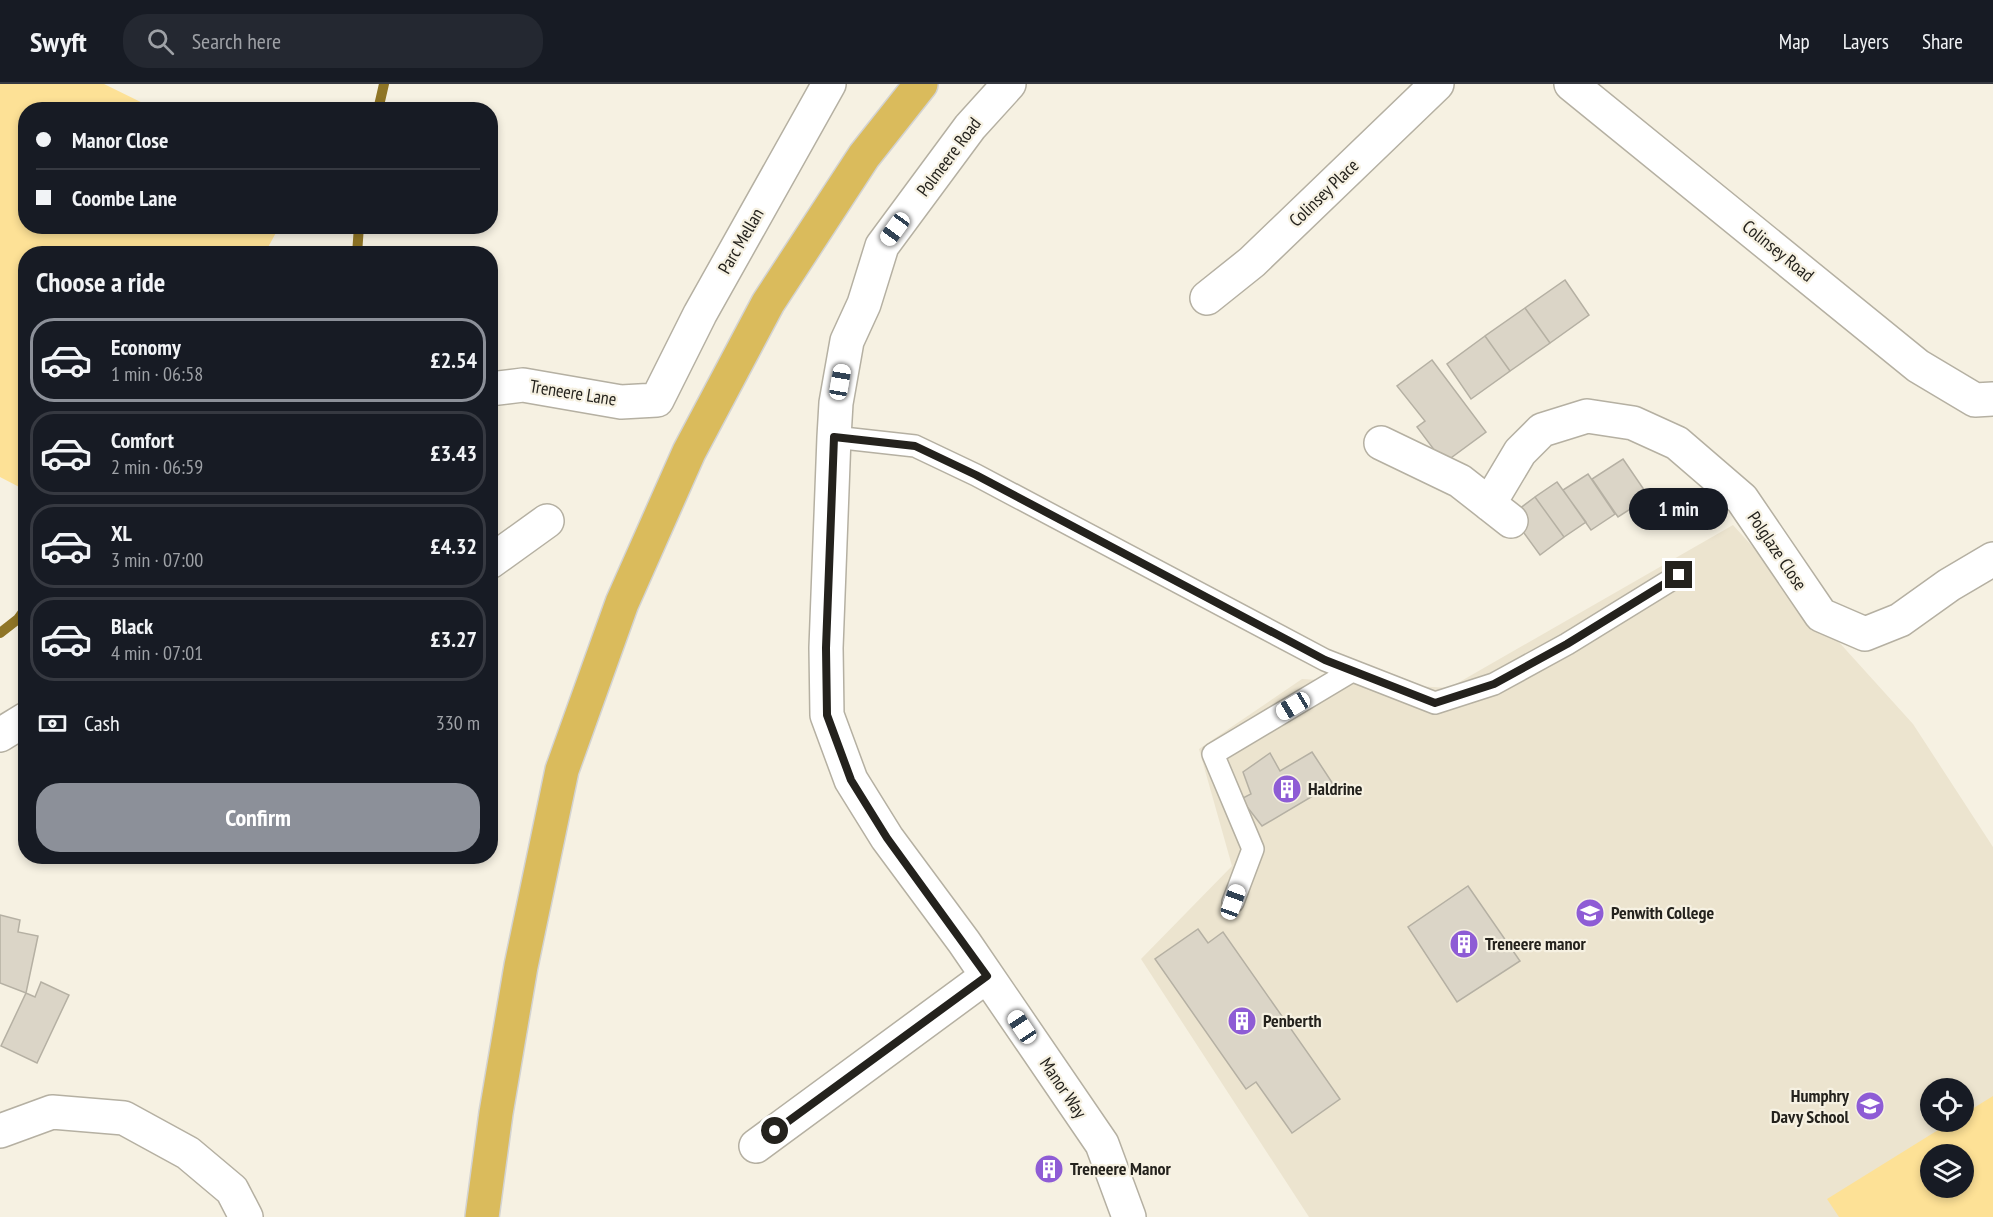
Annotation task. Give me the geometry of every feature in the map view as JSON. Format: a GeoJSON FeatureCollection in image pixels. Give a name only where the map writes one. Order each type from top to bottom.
{"type":"FeatureCollection","features":[{"type":"Feature","properties":{"kind":"highway"},"geometry":{"type":"LineString","coordinates":[[482,1217],[496,1113],[521,966],[562,770],[622,603],[689,452],[768,303],[864,156],[921,84]]}},
{"type":"Feature","properties":{"kind":"street","name":"Parc Mellan"},"geometry":{"type":"LineString","coordinates":[[657,400],[700,314],[829,84]]}},
{"type":"Feature","properties":{"kind":"street","name":"Polmeere Road"},"geometry":{"type":"LineString","coordinates":[[834,437],[836,403],[847,341],[864,304],[882,246],[970,126],[1008,84]]}},
{"type":"Feature","properties":{"kind":"street","name":"Colinsey Place"},"geometry":{"type":"LineString","coordinates":[[1207,298],[1252,262],[1437,84]]}},
{"type":"Feature","properties":{"kind":"street","name":"Colinsey Road"},"geometry":{"type":"LineString","coordinates":[[1571,84],[1918,366],[1975,400],[1993,399]]}},
{"type":"Feature","properties":{"kind":"street","name":"Treneere Lane"},"geometry":{"type":"LineString","coordinates":[[498,388],[523,385],[621,402],[657,400]]}},
{"type":"Feature","properties":{"kind":"street","name":"Polglaze Close"},"geometry":{"type":"LineString","coordinates":[[1382,443],[1460,481],[1500,512],[1520,452],[1542,430],[1587,416],[1633,423],[1677,443],[1742,499],[1821,615],[1865,634],[1900,620],[1949,585],[1992,561]]}},
{"type":"Feature","properties":{"kind":"street","name":"Manor Way"},"geometry":{"type":"LineString","coordinates":[[834,437],[826,648],[827,715],[851,780],[887,838],[987,976],[1102,1144],[1129,1217]]}},
{"type":"Feature","properties":{"kind":"street"},"geometry":{"type":"LineString","coordinates":[[498,556],[547,521]]}},
{"type":"Feature","properties":{"kind":"street"},"geometry":{"type":"LineString","coordinates":[[0,735],[18,724]]}},
{"type":"Feature","properties":{"kind":"street"},"geometry":{"type":"LineString","coordinates":[[756,1146],[987,976]]}},
{"type":"Feature","properties":{"kind":"street"},"geometry":{"type":"LineString","coordinates":[[0,1131],[52,1112],[124,1118],[188,1153],[232,1190],[246,1217]]}},
{"type":"Feature","properties":{"kind":"lane"},"geometry":{"type":"LineString","coordinates":[[834,437],[915,446],[976,475],[1315,655],[1435,703],[1494,684],[1567,644],[1679,575]]}},
{"type":"Feature","properties":{"kind":"lane"},"geometry":{"type":"LineString","coordinates":[[1233,902],[1252,849],[1213,754],[1352,671]]}},
{"type":"Feature","properties":{"kind":"shaded area"},"geometry":{"type":"Polygon","coordinates":[[[0,84],[104,84],[141,102],[18,102],[18,234],[275,234],[269,246],[18,246],[18,486],[0,477],[0,84]]]}},
{"type":"Feature","properties":{"kind":"shaded area","name":"Penwith College"},"geometry":{"type":"Polygon","coordinates":[[[1733,525],[1913,724],[1993,847],[1993,1217],[1309,1217],[1141,959],[1232,866],[1199,749],[1302,679],[1449,688],[1733,525]]]}},
{"type":"Feature","properties":{"kind":"shaded area"},"geometry":{"type":"Polygon","coordinates":[[[1993,1096],[1993,1217],[1839,1217],[1827,1199],[1935,1132],[1974,1132],[1974,1108],[1993,1096]]]}},
{"type":"Feature","properties":{"kind":"building"},"geometry":{"type":"Polygon","coordinates":[[[1565,280],[1589,315],[1550,343],[1525,308],[1565,280]]]}},
{"type":"Feature","properties":{"kind":"building"},"geometry":{"type":"Polygon","coordinates":[[[1525,308],[1550,343],[1510,371],[1485,336],[1525,308]]]}},
{"type":"Feature","properties":{"kind":"building"},"geometry":{"type":"Polygon","coordinates":[[[1485,336],[1510,371],[1471,399],[1447,364],[1485,336]]]}},
{"type":"Feature","properties":{"kind":"building"},"geometry":{"type":"Polygon","coordinates":[[[1432,360],[1486,432],[1444,463],[1417,427],[1425,421],[1397,386],[1432,360]]]}},
{"type":"Feature","properties":{"kind":"building"},"geometry":{"type":"Polygon","coordinates":[[[1623,459],[1649,497],[1618,517],[1592,479],[1623,459]]]}},
{"type":"Feature","properties":{"kind":"building"},"geometry":{"type":"Polygon","coordinates":[[[1588,474],[1615,514],[1591,530],[1563,490],[1588,474]]]}},
{"type":"Feature","properties":{"kind":"building"},"geometry":{"type":"Polygon","coordinates":[[[1557,482],[1586,522],[1564,537],[1535,497],[1557,482]]]}},
{"type":"Feature","properties":{"kind":"building"},"geometry":{"type":"Polygon","coordinates":[[[1535,497],[1564,537],[1540,555],[1511,515],[1535,497]]]}},
{"type":"Feature","properties":{"kind":"building","name":"Haldrine"},"geometry":{"type":"Polygon","coordinates":[[[1312,752],[1333,784],[1262,826],[1241,799],[1251,794],[1243,772],[1270,753],[1280,771],[1312,752]]]}},
{"type":"Feature","properties":{"kind":"building","name":"Treneere manor"},"geometry":{"type":"Polygon","coordinates":[[[1468,886],[1520,961],[1457,1002],[1408,927],[1468,886]]]}},
{"type":"Feature","properties":{"kind":"building"},"geometry":{"type":"Polygon","coordinates":[[[0,915],[20,920],[18,932],[38,936],[26,993],[0,983],[0,915]]]}},
{"type":"Feature","properties":{"kind":"building","name":"Penberth"},"geometry":{"type":"Polygon","coordinates":[[[1198,929],[1208,943],[1223,932],[1340,1099],[1292,1133],[1256,1082],[1246,1089],[1155,959],[1198,929]]]}},
{"type":"Feature","properties":{"kind":"building"},"geometry":{"type":"Polygon","coordinates":[[[41,982],[69,995],[37,1063],[1,1046],[26,993],[35,997],[41,982]]]}},
{"type":"Feature","properties":{"kind":"building","name":"Treneere Manor"},"geometry":{"type":"Polygon","coordinates":[[[1049,1160],[1058,1172],[1049,1178],[1041,1166],[1049,1160]]]}},
{"type":"Feature","properties":{"kind":"waterway"},"geometry":{"type":"LineString","coordinates":[[380,102],[384,84]]}},
{"type":"Feature","properties":{"kind":"waterway"},"geometry":{"type":"LineString","coordinates":[[358,234],[358,246]]}},
{"type":"Feature","properties":{"kind":"waterway"},"geometry":{"type":"LineString","coordinates":[[0,633],[18,619]]}},
{"type":"Feature","properties":{"kind":"place","name":"Haldrine"},"geometry":{"type":"Point","coordinates":[1287,789]}},
{"type":"Feature","properties":{"kind":"place","name":"Penwith College"},"geometry":{"type":"Point","coordinates":[1590,913]}},
{"type":"Feature","properties":{"kind":"place","name":"Treneere manor"},"geometry":{"type":"Point","coordinates":[1464,944]}},
{"type":"Feature","properties":{"kind":"place","name":"Penberth"},"geometry":{"type":"Point","coordinates":[1242,1021]}},
{"type":"Feature","properties":{"kind":"place","name":"Humphry Davy School"},"geometry":{"type":"Point","coordinates":[1870,1106]}},
{"type":"Feature","properties":{"kind":"place","name":"Treneere Manor"},"geometry":{"type":"Point","coordinates":[1049,1169]}},
{"type":"Feature","properties":{"kind":"route"},"geometry":{"type":"LineString","coordinates":[[775,1131],[987,976],[887,838],[851,780],[827,715],[826,648],[834,437],[915,446],[976,475],[1325,660],[1435,703],[1494,684],[1567,644],[1679,575]]}}]}
